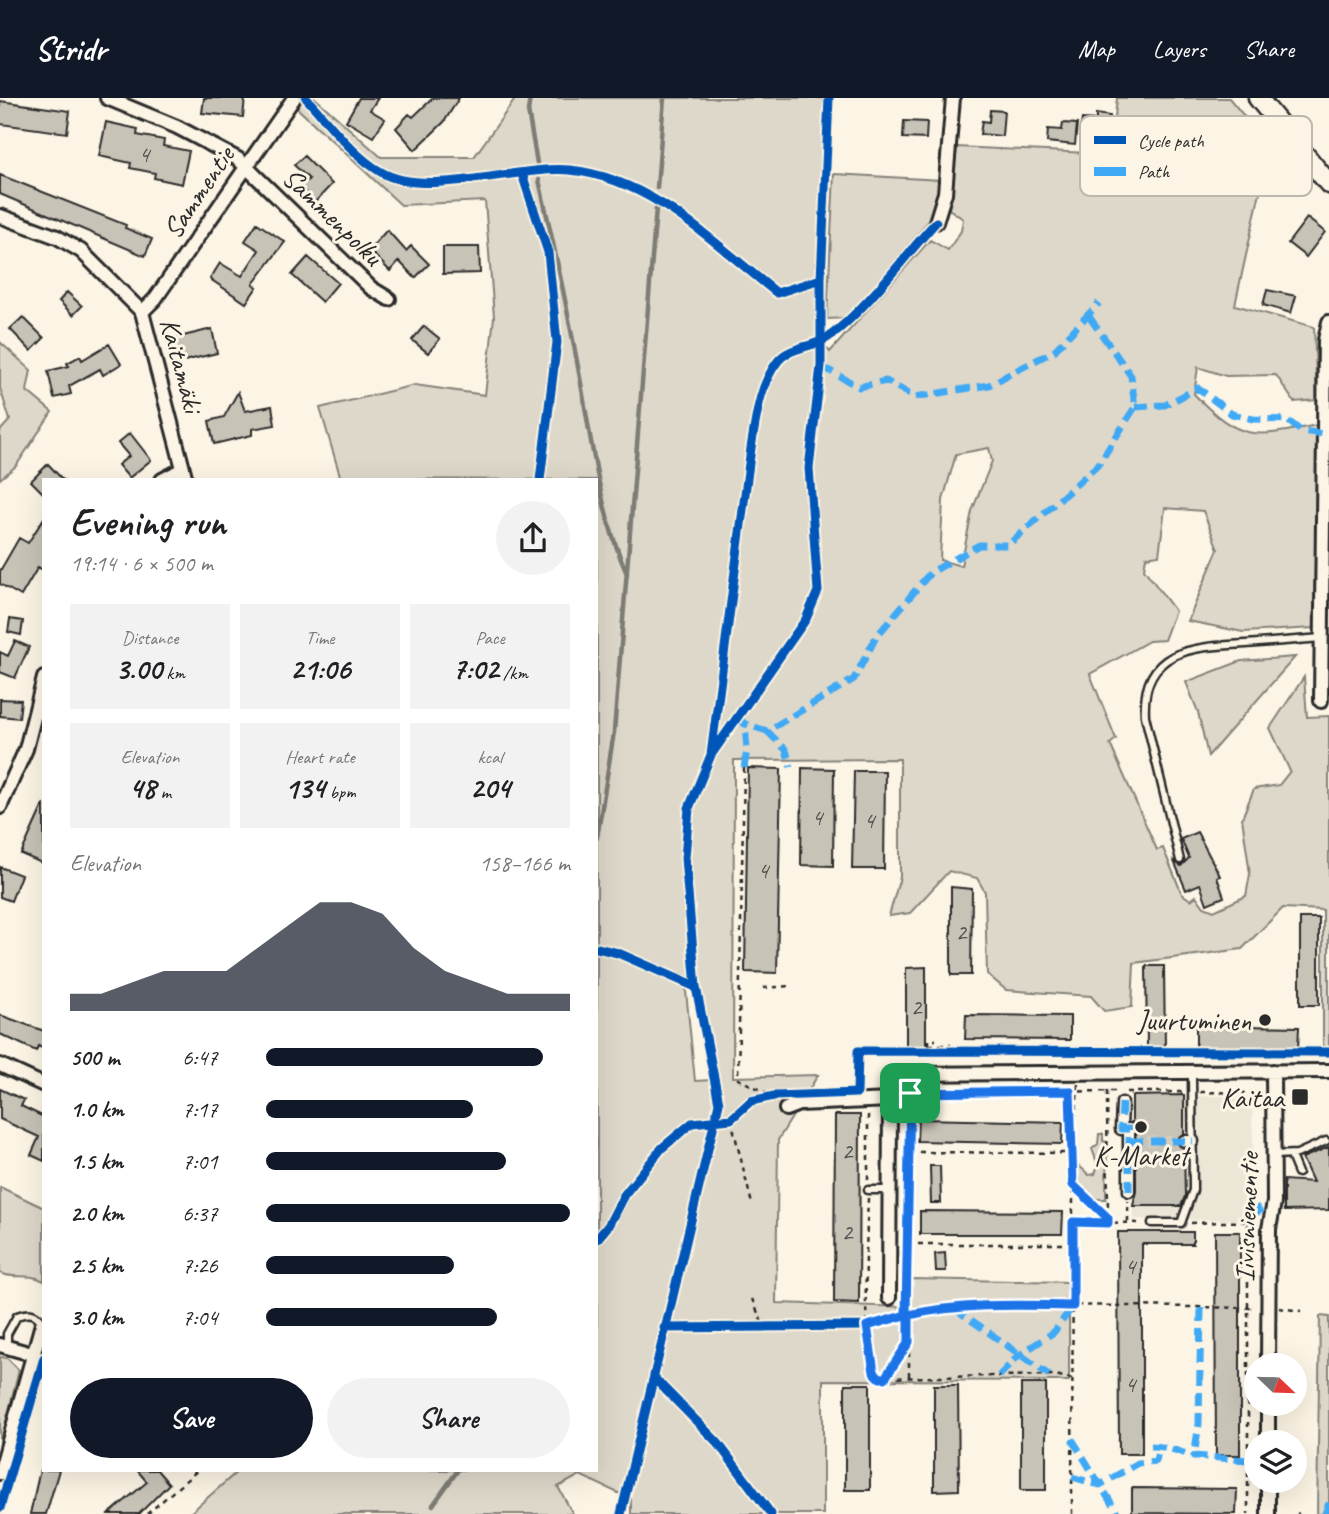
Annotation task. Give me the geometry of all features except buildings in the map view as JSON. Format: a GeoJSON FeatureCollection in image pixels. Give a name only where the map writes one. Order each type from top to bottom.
{"type":"FeatureCollection","features":[{"type":"Feature","properties":{"kind":"main road"},"geometry":{"type":"LineString","coordinates":[[1258,98],[1273,116]]}},
{"type":"Feature","properties":{"kind":"main road"},"geometry":{"type":"LineString","coordinates":[[1312,163],[1329,184]]}},
{"type":"Feature","properties":{"kind":"street","name":"Sammentie"},"geometry":{"type":"LineString","coordinates":[[142,312],[155,299],[294,98]]}},
{"type":"Feature","properties":{"kind":"street"},"geometry":{"type":"LineString","coordinates":[[936,222],[945,193],[953,98]]}},
{"type":"Feature","properties":{"kind":"street","name":"Sammenpolku"},"geometry":{"type":"LineString","coordinates":[[115,100],[177,127],[246,165],[371,288],[389,299]]}},
{"type":"Feature","properties":{"kind":"street","name":"Kaitamäki"},"geometry":{"type":"LineString","coordinates":[[0,216],[57,237],[81,251],[142,312],[185,474]]}},
{"type":"Feature","properties":{"kind":"street"},"geometry":{"type":"LineString","coordinates":[[1321,701],[1325,340],[1329,323]]}},
{"type":"Feature","properties":{"kind":"street"},"geometry":{"type":"LineString","coordinates":[[0,807],[26,749],[42,686]]}},
{"type":"Feature","properties":{"kind":"street"},"geometry":{"type":"LineString","coordinates":[[0,1065],[42,1084]]}},
{"type":"Feature","properties":{"kind":"street","name":"Iivisniementie"},"geometry":{"type":"LineString","coordinates":[[1268,1353],[1273,1071]]}},
{"type":"Feature","properties":{"kind":"street"},"geometry":{"type":"LineString","coordinates":[[889,1298],[890,1100],[894,1080],[900,1074],[1329,1071]]}},
{"type":"Feature","properties":{"kind":"street"},"geometry":{"type":"LineString","coordinates":[[786,1109],[799,1104],[890,1100]]}},
{"type":"Feature","properties":{"kind":"street"},"geometry":{"type":"LineString","coordinates":[[1122,1102],[1121,1129],[1129,1129],[1131,1141],[1128,1195]]}},
{"type":"Feature","properties":{"kind":"street"},"geometry":{"type":"LineString","coordinates":[[0,1473],[42,1327]]}},
{"type":"Feature","properties":{"kind":"street"},"geometry":{"type":"LineString","coordinates":[[4,1346],[34,1354]]}},
{"type":"Feature","properties":{"kind":"street"},"geometry":{"type":"LineString","coordinates":[[1268,1493],[1268,1514]]}},
{"type":"Feature","properties":{"kind":"lane"},"geometry":{"type":"LineString","coordinates":[[1180,860],[1145,716],[1144,699],[1151,676],[1167,660],[1187,649],[1322,638]]}},
{"type":"Feature","properties":{"kind":"lane"},"geometry":{"type":"LineString","coordinates":[[1152,1223],[1181,1223],[1193,1190],[1188,1141],[1192,1074]]}},
{"type":"Feature","properties":{"kind":"lane"},"geometry":{"type":"LineString","coordinates":[[1273,1155],[1291,1156],[1326,1141]]}},
{"type":"Feature","properties":{"kind":"lane"},"geometry":{"type":"LineString","coordinates":[[1291,1156],[1298,1172]]}},
{"type":"Feature","properties":{"kind":"lane"},"geometry":{"type":"LineString","coordinates":[[868,1190],[889,1190]]}},
{"type":"Feature","properties":{"kind":"lane"},"geometry":{"type":"LineString","coordinates":[[4,1346],[17,1316],[28,1312],[38,1316],[42,1322]]}},
{"type":"Feature","properties":{"kind":"path"},"geometry":{"type":"LineString","coordinates":[[744,768],[738,1079],[774,1096]]}},
{"type":"Feature","properties":{"kind":"path"},"geometry":{"type":"LineString","coordinates":[[763,988],[790,986]]}},
{"type":"Feature","properties":{"kind":"path"},"geometry":{"type":"LineString","coordinates":[[936,1040],[929,1040],[929,1045],[950,1045],[950,1052]]}},
{"type":"Feature","properties":{"kind":"path"},"geometry":{"type":"LineString","coordinates":[[1266,1052],[1297,1051],[1293,1065]]}},
{"type":"Feature","properties":{"kind":"path"},"geometry":{"type":"LineString","coordinates":[[923,1052],[961,1052]]}},
{"type":"Feature","properties":{"kind":"path"},"geometry":{"type":"LineString","coordinates":[[909,1377],[907,1244],[910,1072]]}},
{"type":"Feature","properties":{"kind":"path"},"geometry":{"type":"LineString","coordinates":[[1073,1115],[1076,1115],[1078,1080]]}},
{"type":"Feature","properties":{"kind":"path"},"geometry":{"type":"LineString","coordinates":[[1241,1093],[1242,1086]]}},
{"type":"Feature","properties":{"kind":"path"},"geometry":{"type":"LineString","coordinates":[[1070,1091],[1073,1115],[1072,1514]]}},
{"type":"Feature","properties":{"kind":"path"},"geometry":{"type":"LineString","coordinates":[[1107,1091],[1108,1223]]}},
{"type":"Feature","properties":{"kind":"path"},"geometry":{"type":"LineString","coordinates":[[910,1093],[1140,1093]]}},
{"type":"Feature","properties":{"kind":"path"},"geometry":{"type":"LineString","coordinates":[[760,1099],[785,1096]]}},
{"type":"Feature","properties":{"kind":"path"},"geometry":{"type":"LineString","coordinates":[[741,1110],[727,1120],[752,1203]]}},
{"type":"Feature","properties":{"kind":"path"},"geometry":{"type":"LineString","coordinates":[[868,1110],[867,1326],[874,1372],[885,1378],[1055,1375],[1072,1379]]}},
{"type":"Feature","properties":{"kind":"path"},"geometry":{"type":"LineString","coordinates":[[909,1152],[1073,1153]]}},
{"type":"Feature","properties":{"kind":"path"},"geometry":{"type":"LineString","coordinates":[[1073,1185],[1108,1218]]}},
{"type":"Feature","properties":{"kind":"path"},"geometry":{"type":"LineString","coordinates":[[1073,1222],[1130,1223],[1128,1195]]}},
{"type":"Feature","properties":{"kind":"path"},"geometry":{"type":"LineString","coordinates":[[1181,1223],[1259,1221]]}},
{"type":"Feature","properties":{"kind":"path"},"geometry":{"type":"LineString","coordinates":[[1248,1222],[1248,1514]]}},
{"type":"Feature","properties":{"kind":"path"},"geometry":{"type":"LineString","coordinates":[[907,1244],[1073,1244]]}},
{"type":"Feature","properties":{"kind":"path"},"geometry":{"type":"LineString","coordinates":[[752,1299],[764,1327]]}},
{"type":"Feature","properties":{"kind":"path"},"geometry":{"type":"LineString","coordinates":[[894,1321],[907,1315],[934,1310],[996,1304],[1248,1308]]}},
{"type":"Feature","properties":{"kind":"path"},"geometry":{"type":"LineString","coordinates":[[854,1326],[880,1323]]}},
{"type":"Feature","properties":{"kind":"path"},"geometry":{"type":"LineString","coordinates":[[751,1327],[777,1327]]}},
{"type":"Feature","properties":{"kind":"path"},"geometry":{"type":"LineString","coordinates":[[885,1378],[909,1342]]}},
{"type":"Feature","properties":{"kind":"path"},"geometry":{"type":"LineString","coordinates":[[147,1514],[196,1472]]}},
{"type":"Feature","properties":{"kind":"shaded area"},"geometry":{"type":"Polygon","coordinates":[[[304,98],[315,98],[381,157],[474,157],[516,98],[823,98],[823,111],[828,113],[821,279],[822,343],[830,352],[930,240],[948,250],[961,231],[963,219],[949,209],[957,147],[1080,153],[1080,196],[1259,196],[1235,305],[1314,327],[1317,400],[1294,402],[1276,375],[1226,376],[1198,367],[1194,394],[1224,421],[1250,432],[1263,434],[1317,425],[1314,628],[1243,632],[1188,621],[1218,549],[1203,511],[1165,508],[1159,555],[1146,557],[1144,569],[1175,611],[1164,640],[1149,641],[1090,674],[1116,739],[1110,744],[1157,850],[1163,848],[1182,894],[1191,900],[1196,896],[1204,907],[1214,911],[1246,896],[1250,874],[1242,818],[1254,789],[1279,785],[1290,771],[1270,728],[1304,677],[1307,717],[1329,716],[1329,1047],[1323,1048],[1323,910],[1283,908],[1242,949],[1134,963],[1132,1007],[1104,1011],[1091,996],[1006,990],[987,974],[985,892],[977,878],[949,871],[910,913],[889,916],[900,877],[900,759],[734,760],[733,1077],[818,1075],[778,1140],[776,1303],[910,1307],[912,1279],[1069,1282],[1069,1381],[823,1380],[823,1514],[631,1514],[631,1499],[580,1475],[558,1487],[573,1514],[189,1514],[237,1472],[598,1472],[598,478],[341,478],[320,408],[415,385],[485,395],[494,317],[485,201],[401,205],[297,108],[304,98]],[[989,448],[956,454],[943,500],[940,560],[961,566],[972,511],[992,461],[989,448]],[[685,981],[695,1081],[712,1080],[696,987],[685,981]]]}},
{"type":"Feature","properties":{"kind":"shaded area"},"geometry":{"type":"Polygon","coordinates":[[[1117,98],[1229,98],[1244,116],[1115,116],[1117,98]]]}},
{"type":"Feature","properties":{"kind":"shaded area"},"geometry":{"type":"Polygon","coordinates":[[[834,174],[941,180],[935,213],[848,318],[827,319],[834,174]]]}},
{"type":"Feature","properties":{"kind":"shaded area"},"geometry":{"type":"Polygon","coordinates":[[[0,342],[31,370],[27,391],[52,412],[16,466],[0,479],[0,431],[10,420],[0,388],[0,342]]]}},
{"type":"Feature","properties":{"kind":"shaded area"},"geometry":{"type":"Polygon","coordinates":[[[1295,657],[1208,756],[1198,712],[1186,682],[1241,661],[1295,657]]]}},
{"type":"Feature","properties":{"kind":"shaded area"},"geometry":{"type":"Polygon","coordinates":[[[1132,1096],[1252,1096],[1254,1220],[1133,1219],[1132,1096]]]}},
{"type":"Feature","properties":{"kind":"shaded area"},"geometry":{"type":"Polygon","coordinates":[[[1099,1134],[1103,1134],[1103,1141],[1107,1142],[1106,1199],[1092,1199],[1076,1181],[1076,1163],[1089,1175],[1095,1174],[1098,1165],[1092,1149],[1098,1144],[1099,1134]]]}},
{"type":"Feature","properties":{"kind":"shaded area"},"geometry":{"type":"Polygon","coordinates":[[[0,1187],[42,1207],[42,1280],[0,1273],[0,1187]]]}},
{"type":"Feature","properties":{"kind":"shaded area"},"geometry":{"type":"Polygon","coordinates":[[[1320,1316],[1329,1317],[1329,1514],[1317,1514],[1320,1316]]]}},
{"type":"Feature","properties":{"kind":"shaded area"},"geometry":{"type":"Polygon","coordinates":[[[0,1357],[7,1358],[19,1370],[0,1446],[0,1357]]]}},
{"type":"Feature","properties":{"kind":"waterway"},"geometry":{"type":"LineString","coordinates":[[530,98],[528,111],[537,163]]}},
{"type":"Feature","properties":{"kind":"waterway"},"geometry":{"type":"LineString","coordinates":[[657,188],[664,98]]}},
{"type":"Feature","properties":{"kind":"waterway"},"geometry":{"type":"LineString","coordinates":[[539,180],[571,328],[598,478],[610,527],[627,574]]}},
{"type":"Feature","properties":{"kind":"waterway"},"geometry":{"type":"LineString","coordinates":[[598,832],[614,732],[656,208]]}},
{"type":"Feature","properties":{"kind":"waterway"},"geometry":{"type":"LineString","coordinates":[[433,1505],[457,1472]]}},
{"type":"Feature","properties":{"kind":"tunnel"},"geometry":{"type":"LineString","coordinates":[[1132,1141],[1184,1141]]}},
{"type":"Feature","properties":{"kind":"marked path"},"geometry":{"type":"LineString","coordinates":[[821,366],[859,387],[886,381],[915,397],[989,385],[1054,351],[1099,303]]}},
{"type":"Feature","properties":{"kind":"marked path"},"geometry":{"type":"LineString","coordinates":[[737,717],[745,724],[767,731],[854,679],[876,637],[930,573],[979,545],[1008,545],[1098,465],[1135,407],[1131,376],[1088,315]]}},
{"type":"Feature","properties":{"kind":"marked path"},"geometry":{"type":"LineString","coordinates":[[1135,407],[1165,405],[1198,388],[1232,414],[1253,419],[1287,420],[1301,431],[1324,434]]}},
{"type":"Feature","properties":{"kind":"marked path"},"geometry":{"type":"LineString","coordinates":[[744,768],[747,750],[745,724]]}},
{"type":"Feature","properties":{"kind":"marked path"},"geometry":{"type":"LineString","coordinates":[[767,731],[786,750],[791,767]]}},
{"type":"Feature","properties":{"kind":"marked path"},"geometry":{"type":"LineString","coordinates":[[1122,1103],[1121,1129],[1129,1129],[1129,1191]]}},
{"type":"Feature","properties":{"kind":"marked path"},"geometry":{"type":"LineString","coordinates":[[1129,1141],[1193,1141]]}},
{"type":"Feature","properties":{"kind":"marked path"},"geometry":{"type":"LineString","coordinates":[[1243,1189],[1261,1214]]}},
{"type":"Feature","properties":{"kind":"marked path"},"geometry":{"type":"LineString","coordinates":[[999,1376],[1018,1356],[1054,1332],[1073,1306]]}},
{"type":"Feature","properties":{"kind":"marked path"},"geometry":{"type":"LineString","coordinates":[[954,1308],[1049,1375]]}},
{"type":"Feature","properties":{"kind":"marked path"},"geometry":{"type":"LineString","coordinates":[[1201,1308],[1199,1424],[1194,1456],[1244,1460]]}},
{"type":"Feature","properties":{"kind":"marked path"},"geometry":{"type":"LineString","coordinates":[[1072,1439],[1118,1514]]}},
{"type":"Feature","properties":{"kind":"marked path"},"geometry":{"type":"LineString","coordinates":[[1151,1446],[1194,1456]]}},
{"type":"Feature","properties":{"kind":"marked path"},"geometry":{"type":"LineString","coordinates":[[1072,1477],[1100,1485],[1138,1463],[1156,1461],[1159,1446]]}},
{"type":"Feature","properties":{"kind":"marked path"},"geometry":{"type":"LineString","coordinates":[[1325,1514],[1329,1503]]}},
{"type":"Feature","properties":{"kind":"cycle path"},"geometry":{"type":"LineString","coordinates":[[306,98],[360,157],[381,172],[400,179],[447,182],[549,170],[570,170],[600,176],[628,186],[681,216],[777,293],[821,279]]}},
{"type":"Feature","properties":{"kind":"cycle path"},"geometry":{"type":"LineString","coordinates":[[621,1514],[719,1103],[696,987],[685,858],[689,808],[711,755],[806,619],[818,591],[809,468],[821,366],[821,279],[829,98]]}},
{"type":"Feature","properties":{"kind":"cycle path"},"geometry":{"type":"LineString","coordinates":[[522,174],[548,252],[557,342],[540,478]]}},
{"type":"Feature","properties":{"kind":"cycle path"},"geometry":{"type":"LineString","coordinates":[[711,755],[751,448],[766,381],[783,356],[827,338],[848,321],[936,222]]}},
{"type":"Feature","properties":{"kind":"cycle path"},"geometry":{"type":"LineString","coordinates":[[598,948],[618,953],[696,987]]}},
{"type":"Feature","properties":{"kind":"cycle path"},"geometry":{"type":"LineString","coordinates":[[598,1238],[608,1226],[624,1195],[662,1148],[692,1123],[731,1119],[751,1101],[774,1096],[857,1093],[858,1051],[1329,1052]]}},
{"type":"Feature","properties":{"kind":"cycle path"},"geometry":{"type":"LineString","coordinates":[[664,1328],[867,1326],[909,1315]]}},
{"type":"Feature","properties":{"kind":"cycle path"},"geometry":{"type":"LineString","coordinates":[[0,1508],[42,1365]]}},
{"type":"Feature","properties":{"kind":"cycle path"},"geometry":{"type":"LineString","coordinates":[[655,1379],[718,1443],[771,1514]]}},
{"type":"Feature","properties":{"kind":"place","name":"Juurtuminen"},"geometry":{"type":"Point","coordinates":[1265,1020]}},
{"type":"Feature","properties":{"kind":"place","name":"Kaitaa"},"geometry":{"type":"Point","coordinates":[1300,1097]}},
{"type":"Feature","properties":{"kind":"place","name":"K-Market"},"geometry":{"type":"Point","coordinates":[1141,1127]}},
{"type":"Feature","properties":{"kind":"route"},"geometry":{"type":"LineString","coordinates":[[1070,1091],[1073,1115],[1073,1185],[1108,1218],[1108,1223],[1073,1222],[1073,1306],[996,1304],[909,1315],[909,1342],[885,1378],[880,1378],[874,1372],[867,1326],[894,1321],[906,1315],[910,1093],[1070,1091]]}}]}
